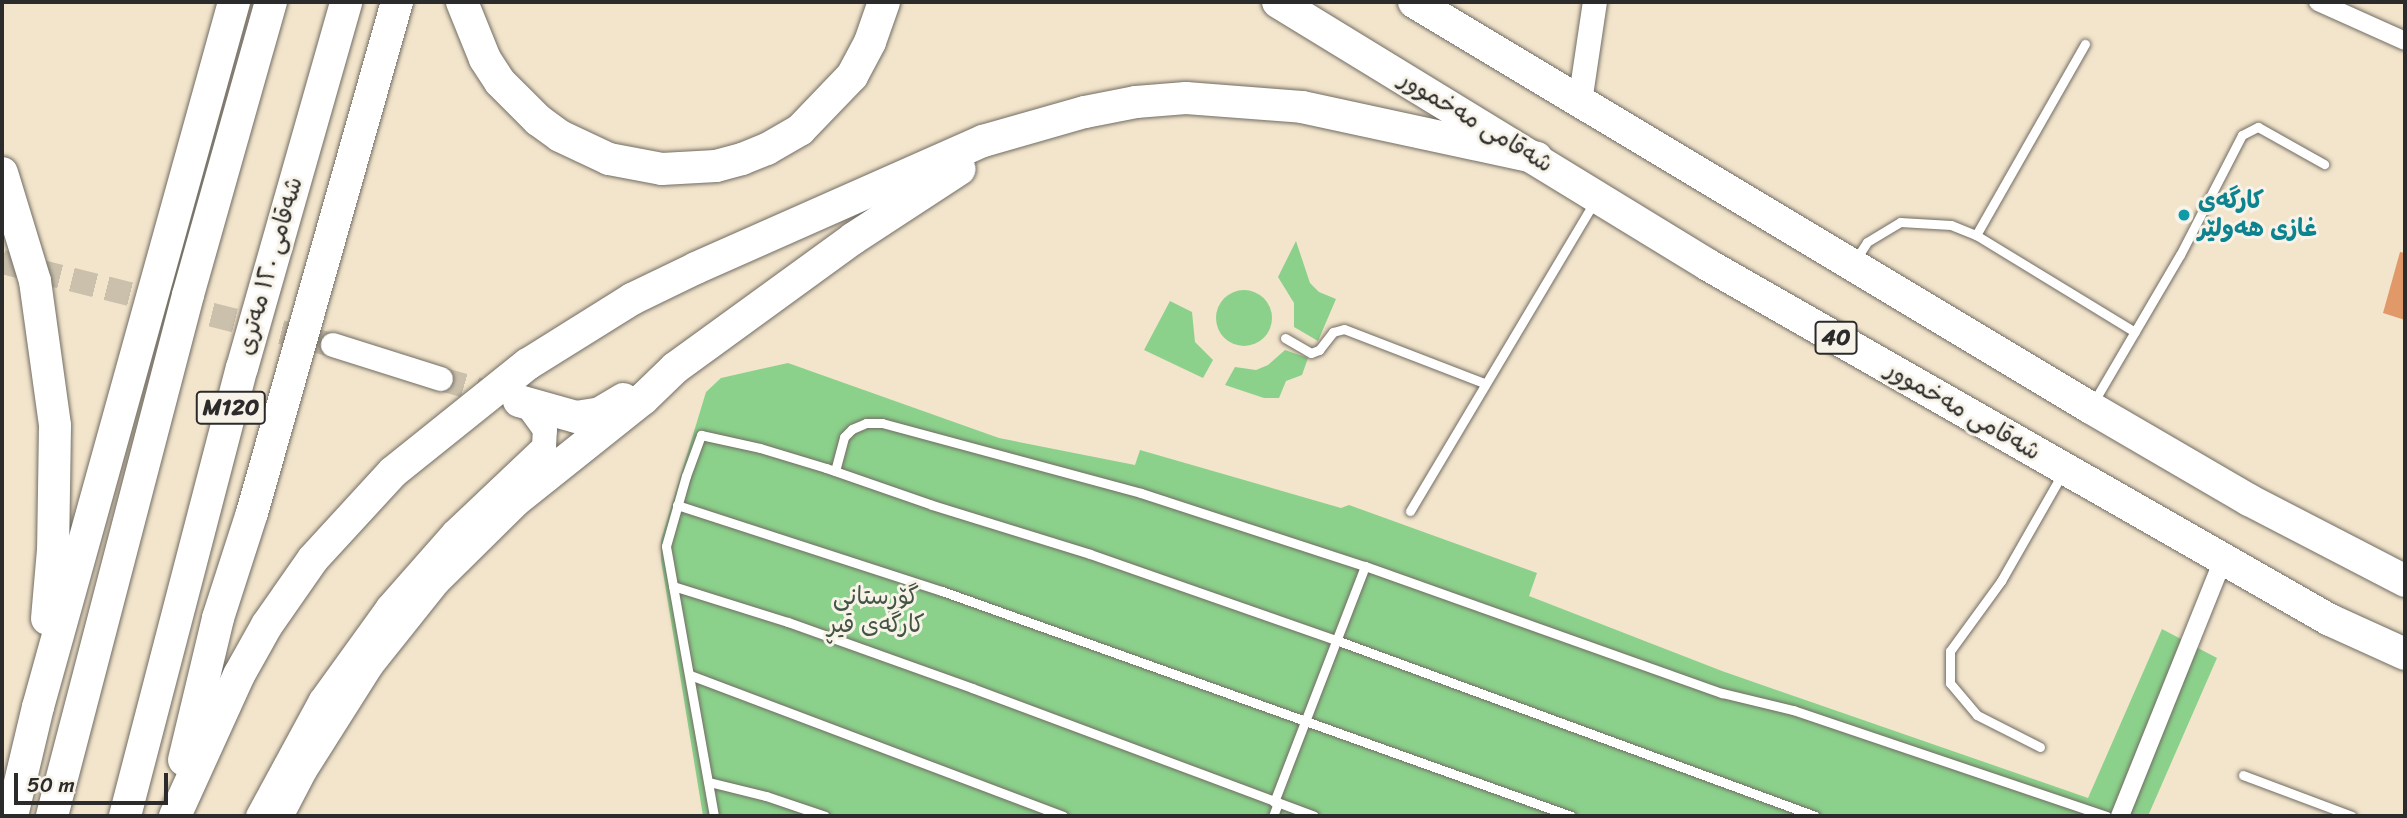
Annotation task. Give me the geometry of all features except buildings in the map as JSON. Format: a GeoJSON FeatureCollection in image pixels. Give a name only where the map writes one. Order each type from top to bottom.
{"type":"FeatureCollection","features":[{"type":"Feature","properties":{"kind":"highway"},"geometry":{"type":"LineString","coordinates":[[12,816],[38,707],[234,2]]}},
{"type":"Feature","properties":{"kind":"highway","name":"M120"},"geometry":{"type":"LineString","coordinates":[[52,816],[188,295],[271,2]]}},
{"type":"Feature","properties":{"kind":"highway","name":"شەقامی ١٢٠ مەتری"},"geometry":{"type":"LineString","coordinates":[[125,816],[242,368],[346,2]]}},
{"type":"Feature","properties":{"kind":"highway"},"geometry":{"type":"LineString","coordinates":[[173,816],[218,618],[252,513],[397,2]]}},
{"type":"Feature","properties":{"kind":"highway"},"geometry":{"type":"LineString","coordinates":[[462,2],[474,35],[493,70],[518,102],[538,121],[560,136],[609,159],[649,167],[690,169],[742,159],[767,149],[800,130],[852,76],[870,42],[884,2]]}},
{"type":"Feature","properties":{"kind":"highway","name":"شەقامی مەخموور"},"geometry":{"type":"LineString","coordinates":[[1278,2],[1708,265],[2330,620],[2405,654]]}},
{"type":"Feature","properties":{"kind":"highway"},"geometry":{"type":"LineString","coordinates":[[1414,2],[2091,408],[2249,500],[2405,581]]}},
{"type":"Feature","properties":{"kind":"highway"},"geometry":{"type":"LineString","coordinates":[[173,816],[239,675],[267,625],[313,559],[393,472],[460,416],[528,364],[632,299],[968,148],[1055,121],[1136,102],[1186,98],[1302,107],[1537,158]]}},
{"type":"Feature","properties":{"kind":"highway"},"geometry":{"type":"LineString","coordinates":[[523,403],[576,417],[608,409],[675,368],[921,192],[984,155],[1055,121]]}},
{"type":"Feature","properties":{"kind":"highway"},"geometry":{"type":"LineString","coordinates":[[2,173],[35,281],[55,426],[53,550],[38,707]]}},
{"type":"Feature","properties":{"kind":"highway"},"geometry":{"type":"LineString","coordinates":[[277,816],[348,692],[435,580],[516,501],[643,399],[675,368]]}},
{"type":"Feature","properties":{"kind":"street"},"geometry":{"type":"LineString","coordinates":[[1580,102],[1595,2]]}},
{"type":"Feature","properties":{"kind":"street"},"geometry":{"type":"LineString","coordinates":[[2318,2],[2405,41]]}},
{"type":"Feature","properties":{"kind":"street"},"geometry":{"type":"LineString","coordinates":[[332,345],[441,379]]}},
{"type":"Feature","properties":{"kind":"street"},"geometry":{"type":"LineString","coordinates":[[258,816],[321,699],[387,607],[454,533],[540,453],[545,444],[545,430],[523,403]]}},
{"type":"Feature","properties":{"kind":"street"},"geometry":{"type":"LineString","coordinates":[[2120,816],[2223,560]]}},
{"type":"Feature","properties":{"kind":"lane"},"geometry":{"type":"LineString","coordinates":[[1976,235],[2085,44]]}},
{"type":"Feature","properties":{"kind":"lane"},"geometry":{"type":"LineString","coordinates":[[2091,408],[2180,255],[2242,135],[2258,127],[2324,164]]}},
{"type":"Feature","properties":{"kind":"lane"},"geometry":{"type":"LineString","coordinates":[[1409,511],[1598,196]]}},
{"type":"Feature","properties":{"kind":"lane"},"geometry":{"type":"LineString","coordinates":[[1852,265],[1867,242],[1900,222],[1951,225],[1976,235],[2135,332]]}},
{"type":"Feature","properties":{"kind":"lane"},"geometry":{"type":"LineString","coordinates":[[1285,338],[1311,353],[1319,350],[1333,332],[1345,329],[1484,383]]}},
{"type":"Feature","properties":{"kind":"lane"},"geometry":{"type":"LineString","coordinates":[[835,471],[844,437],[852,429],[866,423],[882,423],[1141,493],[1365,566],[1722,693],[1793,710],[2107,816]]}},
{"type":"Feature","properties":{"kind":"lane"},"geometry":{"type":"LineString","coordinates":[[714,816],[666,545],[701,435],[760,448],[835,471],[1336,640],[1815,816]]}},
{"type":"Feature","properties":{"kind":"lane"},"geometry":{"type":"LineString","coordinates":[[2040,747],[1977,715],[1950,683],[1950,651],[2001,581],[2065,469]]}},
{"type":"Feature","properties":{"kind":"lane"},"geometry":{"type":"LineString","coordinates":[[677,505],[942,591],[1571,816]]}},
{"type":"Feature","properties":{"kind":"lane"},"geometry":{"type":"LineString","coordinates":[[1273,816],[1305,720],[1365,566]]}},
{"type":"Feature","properties":{"kind":"lane"},"geometry":{"type":"LineString","coordinates":[[673,586],[789,622],[1314,816]]}},
{"type":"Feature","properties":{"kind":"lane"},"geometry":{"type":"LineString","coordinates":[[690,675],[1063,816]]}},
{"type":"Feature","properties":{"kind":"lane"},"geometry":{"type":"LineString","coordinates":[[2243,775],[2352,816]]}},
{"type":"Feature","properties":{"kind":"lane"},"geometry":{"type":"LineString","coordinates":[[709,782],[766,796],[825,816]]}},
{"type":"Feature","properties":{"kind":"green space"},"geometry":{"type":"Polygon","coordinates":[[[1296,241],[1310,283],[1319,292],[1336,299],[1318,341],[1294,327],[1294,303],[1278,277],[1296,241]]]}},
{"type":"Feature","properties":{"kind":"green space"},"geometry":{"type":"Polygon","coordinates":[[[1244,290],[1255,292],[1264,298],[1270,307],[1270,329],[1264,338],[1255,344],[1244,346],[1233,344],[1224,338],[1218,329],[1216,318],[1218,307],[1224,298],[1233,292],[1244,290]]]}},
{"type":"Feature","properties":{"kind":"green space"},"geometry":{"type":"Polygon","coordinates":[[[1170,301],[1192,312],[1195,342],[1213,360],[1203,378],[1144,350],[1170,301]]]}},
{"type":"Feature","properties":{"kind":"green space"},"geometry":{"type":"Polygon","coordinates":[[[1285,350],[1308,358],[1302,375],[1286,381],[1279,398],[1264,398],[1225,385],[1235,367],[1256,370],[1268,365],[1285,350]]]}},
{"type":"Feature","properties":{"kind":"green space","name":"گۆڕستانی کارگەی قیڕ"},"geometry":{"type":"Polygon","coordinates":[[[788,363],[999,438],[1135,465],[1140,450],[1341,508],[1349,505],[1537,573],[1529,596],[1722,671],[2088,798],[2162,629],[2217,658],[2148,816],[703,816],[661,560],[661,540],[706,392],[721,378],[788,363]]]}},
{"type":"Feature","properties":{"kind":"tunnel"},"geometry":{"type":"LineString","coordinates":[[2,262],[333,345]]}},
{"type":"Feature","properties":{"kind":"tunnel"},"geometry":{"type":"LineString","coordinates":[[441,379],[504,397]]}},
{"type":"Feature","properties":{"kind":"place","name":"کارگەی غازی هەولێر"},"geometry":{"type":"Point","coordinates":[2184,215]}}]}
